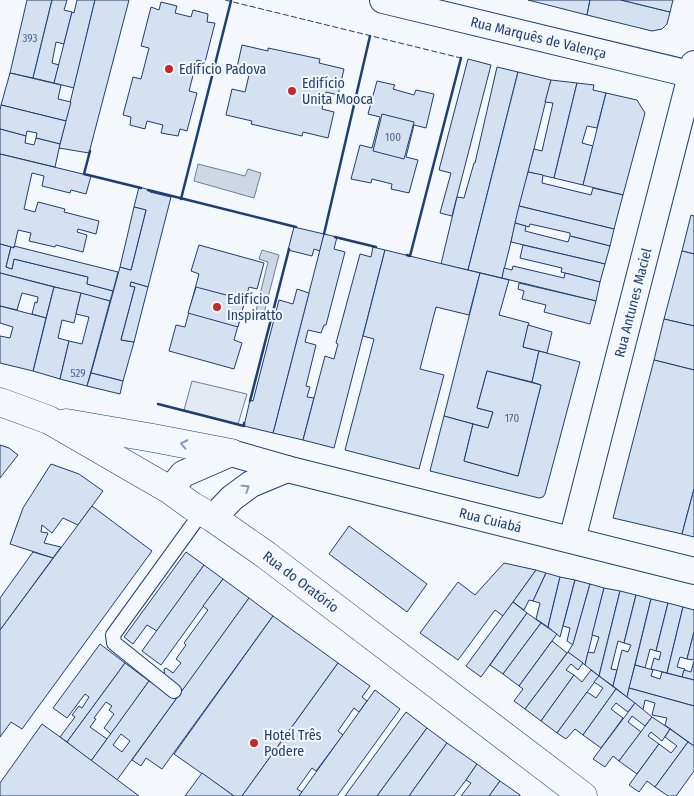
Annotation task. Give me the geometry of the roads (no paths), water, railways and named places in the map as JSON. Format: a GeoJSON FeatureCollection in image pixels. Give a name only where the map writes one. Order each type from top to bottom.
{"type":"FeatureCollection","features":[{"type":"Feature","properties":{"kind":"street","name":"Rua Marquês de Valença"},"geometry":{"type":"LineString","coordinates":[[382,0],[693,71]]}},
{"type":"Feature","properties":{"kind":"street","name":"Rua Antunes Maciel"},"geometry":{"type":"LineString","coordinates":[[572,540],[693,71]]}},
{"type":"Feature","properties":{"kind":"street","name":"Rua do Oratório"},"geometry":{"type":"LineString","coordinates":[[0,402],[49,420],[170,490],[208,515],[266,555],[583,796]]}},
{"type":"Feature","properties":{"kind":"street"},"geometry":{"type":"LineString","coordinates":[[49,420],[232,454]]}},
{"type":"Feature","properties":{"kind":"street","name":"Rua Cuiabá"},"geometry":{"type":"LineString","coordinates":[[232,454],[694,571]]}},
{"type":"Feature","properties":{"kind":"street"},"geometry":{"type":"LineString","coordinates":[[170,490],[183,474],[232,454]]}},
{"type":"Feature","properties":{"kind":"street"},"geometry":{"type":"LineString","coordinates":[[208,515],[251,484],[287,469]]}},
{"type":"Feature","properties":{"kind":"lane"},"geometry":{"type":"LineString","coordinates":[[174,690],[114,644],[114,636],[208,515]]}},
{"type":"Feature","properties":{"kind":"place","name":"Edifício Padova"},"geometry":{"type":"Point","coordinates":[169,69]}},
{"type":"Feature","properties":{"kind":"place","name":"Edifício Unita Mooca"},"geometry":{"type":"Point","coordinates":[292,91]}},
{"type":"Feature","properties":{"kind":"place","name":"Edifício Inspiratto"},"geometry":{"type":"Point","coordinates":[217,307]}},
{"type":"Feature","properties":{"kind":"place","name":"Hotel Três Podere"},"geometry":{"type":"Point","coordinates":[254,743]}}]}
